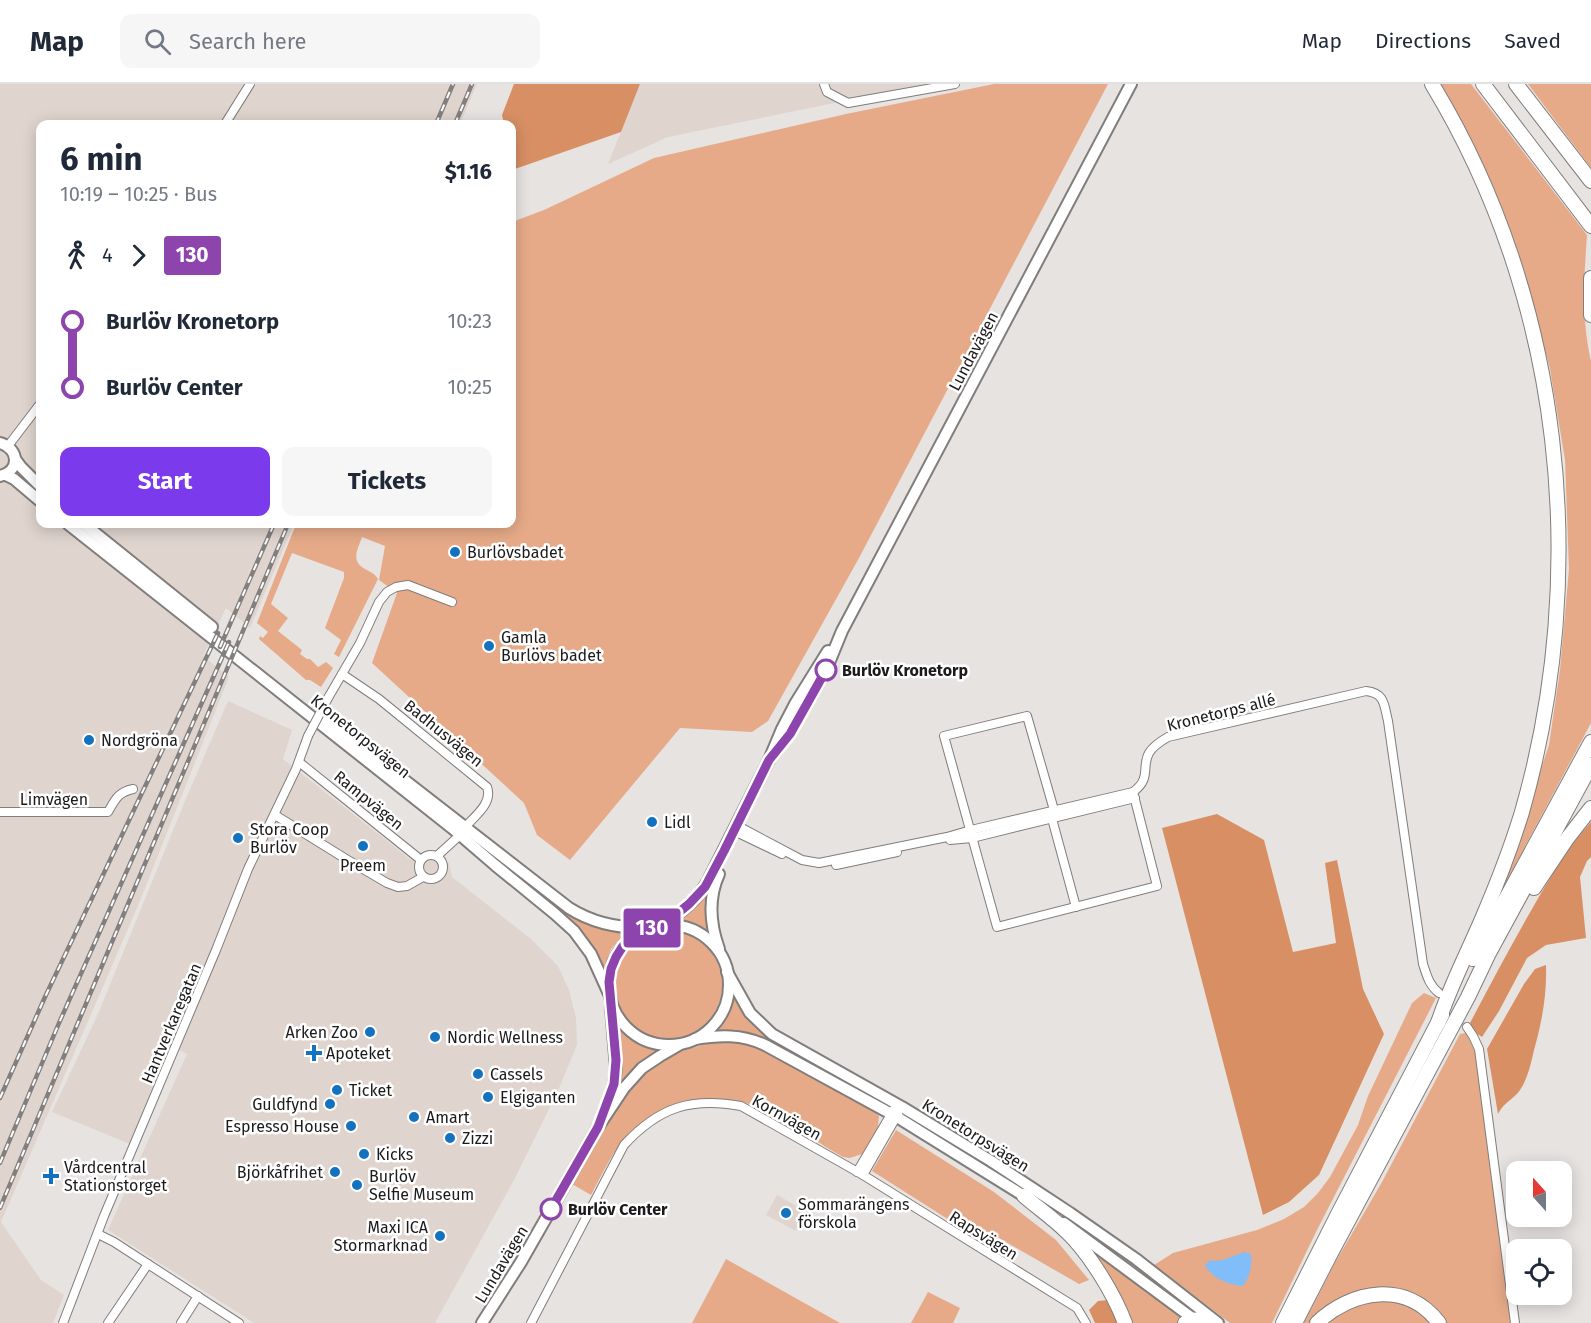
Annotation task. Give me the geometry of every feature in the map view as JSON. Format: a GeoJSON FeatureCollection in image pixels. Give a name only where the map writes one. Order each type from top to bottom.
{"type":"FeatureCollection","features":[{"type":"Feature","properties":{"kind":"highway"},"geometry":{"type":"LineString","coordinates":[[1432,84],[1462,138],[1483,184],[1518,274],[1531,320],[1550,411],[1556,463],[1560,538],[1560,589],[1556,646],[1548,709],[1539,748],[1522,810],[1494,892],[1449,991],[1438,1023]]}},
{"type":"Feature","properties":{"kind":"highway"},"geometry":{"type":"LineString","coordinates":[[1483,84],[1591,226]]}},
{"type":"Feature","properties":{"kind":"highway"},"geometry":{"type":"LineString","coordinates":[[1516,84],[1591,181]]}},
{"type":"Feature","properties":{"kind":"highway"},"geometry":{"type":"LineString","coordinates":[[1591,278],[1591,313]]}},
{"type":"Feature","properties":{"kind":"highway"},"geometry":{"type":"LineString","coordinates":[[1283,1323],[1438,1023],[1591,742]]}},
{"type":"Feature","properties":{"kind":"highway"},"geometry":{"type":"LineString","coordinates":[[1295,1323],[1591,765]]}},
{"type":"Feature","properties":{"kind":"highway"},"geometry":{"type":"LineString","coordinates":[[1468,997],[1501,948],[1526,899],[1545,869],[1591,808]]}},
{"type":"Feature","properties":{"kind":"highway"},"geometry":{"type":"LineString","coordinates":[[1024,1196],[1068,1233],[1080,1247],[1112,1294],[1125,1323]]}},
{"type":"Feature","properties":{"kind":"highway"},"geometry":{"type":"LineString","coordinates":[[1317,1323],[1343,1304],[1358,1298],[1384,1294],[1412,1301],[1426,1309],[1439,1323]]}},
{"type":"Feature","properties":{"kind":"main road","name":"Lundavägen"},"geometry":{"type":"LineString","coordinates":[[598,1127],[612,1091],[615,1076],[616,1060],[609,976],[616,957],[633,937],[684,909],[705,887],[769,760],[795,724],[826,670],[842,631],[1131,84]]}},
{"type":"Feature","properties":{"kind":"main road"},"geometry":{"type":"LineString","coordinates":[[4,445],[11,450],[21,468],[36,482]]}},
{"type":"Feature","properties":{"kind":"main road"},"geometry":{"type":"LineString","coordinates":[[3,476],[13,468],[15,459]]}},
{"type":"Feature","properties":{"kind":"main road"},"geometry":{"type":"LineString","coordinates":[[3,476],[14,479],[36,498]]}},
{"type":"Feature","properties":{"kind":"main road","name":"Kronetorpsvägen"},"geometry":{"type":"LineString","coordinates":[[73,528],[463,831],[574,912],[615,927],[654,927]]}},
{"type":"Feature","properties":{"kind":"main road","name":"Kronetorpsvägen"},"geometry":{"type":"LineString","coordinates":[[89,528],[463,831],[495,865],[574,931],[591,954],[610,998]]}},
{"type":"Feature","properties":{"kind":"main road","name":"Lundavägen"},"geometry":{"type":"LineString","coordinates":[[482,1323],[521,1262],[598,1127],[624,1088],[653,1060],[682,1043],[694,1039],[712,1026],[721,1014],[728,994],[727,972],[713,927],[711,900],[715,882],[728,853],[735,828]]}},
{"type":"Feature","properties":{"kind":"main road","name":"Lundavägen"},"geometry":{"type":"LineString","coordinates":[[654,927],[678,926],[698,933],[714,946],[722,958]]}},
{"type":"Feature","properties":{"kind":"main road","name":"Kronetorpsvägen"},"geometry":{"type":"LineString","coordinates":[[727,972],[746,1007],[766,1029],[897,1110],[1024,1196],[1078,1233],[1197,1322]]}},
{"type":"Feature","properties":{"kind":"main road","name":"Lundavägen"},"geometry":{"type":"LineString","coordinates":[[610,998],[620,1021],[637,1036],[659,1044],[682,1043]]}},
{"type":"Feature","properties":{"kind":"main road","name":"Kronetorpsvägen"},"geometry":{"type":"LineString","coordinates":[[694,1039],[734,1036],[757,1041],[897,1110],[991,1161],[1070,1213],[1136,1259],[1218,1323]]}},
{"type":"Feature","properties":{"kind":"street"},"geometry":{"type":"LineString","coordinates":[[228,120],[250,84]]}},
{"type":"Feature","properties":{"kind":"street"},"geometry":{"type":"LineString","coordinates":[[824,84],[827,92],[848,103],[955,84]]}},
{"type":"Feature","properties":{"kind":"street"},"geometry":{"type":"LineString","coordinates":[[4,445],[36,409]]}},
{"type":"Feature","properties":{"kind":"street"},"geometry":{"type":"LineString","coordinates":[[342,674],[360,643],[379,602],[387,592],[396,587],[408,585],[452,602]]}},
{"type":"Feature","properties":{"kind":"street","name":"Badhusvägen"},"geometry":{"type":"LineString","coordinates":[[342,674],[380,699],[487,787],[489,794],[484,806],[463,831]]}},
{"type":"Feature","properties":{"kind":"street","name":"Hantverkaregatan"},"geometry":{"type":"LineString","coordinates":[[63,1323],[248,869],[300,762],[308,736],[342,674]]}},
{"type":"Feature","properties":{"kind":"street","name":"Kronetorps allé"},"geometry":{"type":"LineString","coordinates":[[1134,795],[1144,779],[1148,754],[1168,737],[1366,691],[1375,692],[1382,698],[1388,721],[1427,979],[1439,993]]}},
{"type":"Feature","properties":{"kind":"street"},"geometry":{"type":"LineString","coordinates":[[735,828],[806,866],[822,867],[868,859],[948,840],[971,834],[1052,813],[1134,795],[1157,886],[1076,907],[996,927],[971,834],[944,736],[1027,716],[1052,813],[1076,907]]}},
{"type":"Feature","properties":{"kind":"street","name":"Rampvägen"},"geometry":{"type":"LineString","coordinates":[[300,762],[421,860]]}},
{"type":"Feature","properties":{"kind":"street","name":"Limvägen"},"geometry":{"type":"LineString","coordinates":[[0,812],[108,812],[123,791],[133,789]]}},
{"type":"Feature","properties":{"kind":"street"},"geometry":{"type":"LineString","coordinates":[[275,815],[383,881],[398,887],[414,883],[423,877]]}},
{"type":"Feature","properties":{"kind":"street"},"geometry":{"type":"LineString","coordinates":[[436,856],[463,831]]}},
{"type":"Feature","properties":{"kind":"street"},"geometry":{"type":"LineString","coordinates":[[428,855],[436,856],[440,858],[443,865],[442,873],[437,878],[429,880],[423,877],[418,868],[421,860],[428,855]]}},
{"type":"Feature","properties":{"kind":"street"},"geometry":{"type":"LineString","coordinates":[[1467,1027],[1479,1049],[1515,1323]]}},
{"type":"Feature","properties":{"kind":"street","name":"Kornvägen"},"geometry":{"type":"LineString","coordinates":[[531,1323],[624,1145],[643,1126],[670,1111],[705,1102],[741,1106],[860,1174]]}},
{"type":"Feature","properties":{"kind":"street"},"geometry":{"type":"LineString","coordinates":[[860,1174],[897,1110]]}},
{"type":"Feature","properties":{"kind":"street","name":"Rapsvägen"},"geometry":{"type":"LineString","coordinates":[[860,1174],[1077,1308],[1086,1323]]}},
{"type":"Feature","properties":{"kind":"street"},"geometry":{"type":"LineString","coordinates":[[98,1234],[238,1323]]}},
{"type":"Feature","properties":{"kind":"street"},"geometry":{"type":"LineString","coordinates":[[108,1323],[148,1264]]}},
{"type":"Feature","properties":{"kind":"street"},"geometry":{"type":"LineString","coordinates":[[181,1323],[198,1296]]}},
{"type":"Feature","properties":{"kind":"shaded area"},"geometry":{"type":"Polygon","coordinates":[[[0,84],[477,84],[462,120],[36,120],[36,528],[292,528],[250,628],[226,608],[203,656],[229,677],[137,908],[1,1222],[41,1280],[64,1295],[53,1323],[0,1323],[0,84]]]}},
{"type":"Feature","properties":{"kind":"shaded area"},"geometry":{"type":"Polygon","coordinates":[[[514,84],[640,84],[621,132],[516,169],[516,120],[503,120],[502,115],[514,84]]]}},
{"type":"Feature","properties":{"kind":"shaded area"},"geometry":{"type":"Polygon","coordinates":[[[640,84],[928,84],[668,137],[608,164],[640,84]]]}},
{"type":"Feature","properties":{"kind":"shaded area"},"geometry":{"type":"Polygon","coordinates":[[[994,84],[1108,84],[859,558],[768,721],[752,732],[680,728],[570,860],[537,835],[524,803],[372,663],[397,593],[379,580],[385,546],[362,537],[356,556],[358,563],[378,579],[339,657],[334,654],[341,640],[325,628],[344,578],[344,572],[292,553],[271,604],[288,618],[278,631],[302,650],[300,654],[310,659],[318,667],[326,662],[333,668],[321,687],[306,680],[259,639],[268,632],[257,623],[294,528],[516,528],[516,220],[544,210],[654,158],[846,114],[994,84]]]}},
{"type":"Feature","properties":{"kind":"shaded area"},"geometry":{"type":"Polygon","coordinates":[[[1437,84],[1471,84],[1587,235],[1584,298],[1591,361],[1591,723],[1498,897],[1549,745],[1560,670],[1569,569],[1565,460],[1550,369],[1524,270],[1501,205],[1457,115],[1437,84]]]}},
{"type":"Feature","properties":{"kind":"shaded area"},"geometry":{"type":"Polygon","coordinates":[[[1528,84],[1591,84],[1591,168],[1528,84]]]}},
{"type":"Feature","properties":{"kind":"shaded area"},"geometry":{"type":"Polygon","coordinates":[[[228,701],[292,730],[283,759],[410,859],[428,850],[449,863],[452,877],[531,939],[558,966],[569,990],[576,1018],[577,1045],[557,1093],[514,1180],[435,1323],[254,1323],[108,1230],[187,1054],[169,1045],[130,1144],[52,1112],[98,1014],[228,701]]]}},
{"type":"Feature","properties":{"kind":"shaded area"},"geometry":{"type":"Polygon","coordinates":[[[1217,814],[1264,840],[1293,952],[1336,943],[1325,863],[1337,860],[1363,989],[1384,1034],[1319,1175],[1289,1202],[1263,1215],[1162,828],[1217,814]]]}},
{"type":"Feature","properties":{"kind":"shaded area"},"geometry":{"type":"Polygon","coordinates":[[[1591,822],[1591,857],[1580,877],[1586,938],[1546,945],[1527,958],[1499,1011],[1482,1037],[1473,1031],[1470,1023],[1545,886],[1566,853],[1591,822]]]}},
{"type":"Feature","properties":{"kind":"shaded area"},"geometry":{"type":"Polygon","coordinates":[[[708,890],[711,935],[694,924],[675,919],[708,890]]]}},
{"type":"Feature","properties":{"kind":"shaded area"},"geometry":{"type":"Polygon","coordinates":[[[566,911],[627,931],[611,949],[603,970],[576,927],[564,914],[566,911]]]}},
{"type":"Feature","properties":{"kind":"shaded area"},"geometry":{"type":"Polygon","coordinates":[[[668,931],[689,935],[706,947],[718,964],[722,985],[718,1006],[706,1023],[689,1035],[668,1039],[647,1035],[630,1023],[618,1006],[614,985],[618,964],[630,947],[647,935],[668,931]]]}},
{"type":"Feature","properties":{"kind":"shaded area"},"geometry":{"type":"Polygon","coordinates":[[[1546,965],[1543,1008],[1529,1070],[1520,1090],[1498,1114],[1487,1049],[1524,984],[1535,969],[1546,965]]]}},
{"type":"Feature","properties":{"kind":"shaded area"},"geometry":{"type":"Polygon","coordinates":[[[1424,993],[1436,998],[1272,1323],[1230,1323],[1154,1265],[1173,1253],[1257,1230],[1284,1219],[1304,1207],[1318,1193],[1330,1177],[1358,1125],[1368,1096],[1412,1003],[1424,993]]]}},
{"type":"Feature","properties":{"kind":"shaded area"},"geometry":{"type":"Polygon","coordinates":[[[734,997],[749,1019],[765,1034],[886,1105],[761,1038],[715,1033],[727,1018],[734,997]]]}},
{"type":"Feature","properties":{"kind":"shaded area"},"geometry":{"type":"Polygon","coordinates":[[[615,1023],[638,1042],[652,1048],[667,1050],[615,1092],[615,1023]]]}},
{"type":"Feature","properties":{"kind":"shaded area"},"geometry":{"type":"Polygon","coordinates":[[[1466,1033],[1478,1064],[1506,1284],[1506,1305],[1509,1305],[1511,1323],[1445,1323],[1392,1291],[1312,1323],[1304,1323],[1336,1261],[1382,1182],[1460,1034],[1466,1033]]]}},
{"type":"Feature","properties":{"kind":"shaded area"},"geometry":{"type":"Polygon","coordinates":[[[725,1040],[748,1043],[769,1051],[875,1111],[879,1116],[878,1127],[862,1154],[850,1158],[843,1157],[768,1111],[750,1104],[711,1099],[691,1101],[672,1106],[638,1125],[614,1152],[591,1195],[572,1184],[619,1100],[646,1069],[670,1055],[725,1040]]]}},
{"type":"Feature","properties":{"kind":"shaded area"},"geometry":{"type":"Polygon","coordinates":[[[896,1130],[994,1192],[1056,1240],[1089,1280],[1079,1284],[999,1238],[990,1246],[872,1171],[896,1130]]]}},
{"type":"Feature","properties":{"kind":"shaded area","name":"Sommarängens förskola"},"geometry":{"type":"Polygon","coordinates":[[[777,1195],[807,1212],[796,1231],[766,1215],[777,1195]]]}},
{"type":"Feature","properties":{"kind":"shaded area"},"geometry":{"type":"Polygon","coordinates":[[[1083,1242],[1184,1317],[1179,1323],[1133,1323],[1117,1291],[1083,1242]]]}},
{"type":"Feature","properties":{"kind":"shaded area"},"geometry":{"type":"Polygon","coordinates":[[[726,1259],[840,1323],[692,1323],[726,1259]]]}},
{"type":"Feature","properties":{"kind":"shaded area"},"geometry":{"type":"Polygon","coordinates":[[[928,1292],[960,1308],[953,1323],[911,1323],[928,1292]]]}},
{"type":"Feature","properties":{"kind":"shaded area"},"geometry":{"type":"Polygon","coordinates":[[[1372,1298],[1408,1304],[1434,1323],[1323,1323],[1372,1298]]]}},
{"type":"Feature","properties":{"kind":"shaded area"},"geometry":{"type":"Polygon","coordinates":[[[1108,1300],[1118,1323],[1095,1323],[1089,1310],[1098,1301],[1108,1300]]]}},
{"type":"Feature","properties":{"kind":"water"},"geometry":{"type":"Polygon","coordinates":[[[1244,1252],[1251,1254],[1251,1263],[1249,1275],[1243,1286],[1221,1280],[1205,1265],[1209,1261],[1223,1260],[1244,1252]]]}},
{"type":"Feature","properties":{"kind":"railway"},"geometry":{"type":"LineString","coordinates":[[438,120],[453,84]]}},
{"type":"Feature","properties":{"kind":"railway"},"geometry":{"type":"LineString","coordinates":[[457,120],[472,84]]}},
{"type":"Feature","properties":{"kind":"railway"},"geometry":{"type":"LineString","coordinates":[[220,647],[272,528]]}},
{"type":"Feature","properties":{"kind":"railway"},"geometry":{"type":"LineString","coordinates":[[0,1208],[286,528]]}},
{"type":"Feature","properties":{"kind":"railway"},"geometry":{"type":"LineString","coordinates":[[0,1098],[45,997],[218,633]]}},
{"type":"Feature","properties":{"kind":"railway"},"geometry":{"type":"LineString","coordinates":[[0,1163],[59,1023],[229,642]]}},
{"type":"Feature","properties":{"kind":"bus line","name":"130"},"geometry":{"type":"LineString","coordinates":[[551,1209],[598,1127],[614,1084],[616,1060],[609,982],[616,957],[633,937],[673,917],[705,887],[769,760],[790,734],[826,670]]}},
{"type":"Feature","properties":{"kind":"place","name":"Burlövsbadet"},"geometry":{"type":"Point","coordinates":[455,552]}},
{"type":"Feature","properties":{"kind":"place","name":"Gamla Burlövs badet"},"geometry":{"type":"Point","coordinates":[489,646]}},
{"type":"Feature","properties":{"kind":"place","name":"Burlöv Kronetorp"},"geometry":{"type":"Point","coordinates":[826,670]}},
{"type":"Feature","properties":{"kind":"place","name":"Nordgröna"},"geometry":{"type":"Point","coordinates":[89,740]}},
{"type":"Feature","properties":{"kind":"place","name":"Lidl"},"geometry":{"type":"Point","coordinates":[652,822]}},
{"type":"Feature","properties":{"kind":"place","name":"Stora Coop Burlöv"},"geometry":{"type":"Point","coordinates":[238,838]}},
{"type":"Feature","properties":{"kind":"place","name":"Preem"},"geometry":{"type":"Point","coordinates":[363,846]}},
{"type":"Feature","properties":{"kind":"place","name":"Arken Zoo"},"geometry":{"type":"Point","coordinates":[370,1032]}},
{"type":"Feature","properties":{"kind":"place","name":"Nordic Wellness"},"geometry":{"type":"Point","coordinates":[435,1037]}},
{"type":"Feature","properties":{"kind":"place","name":"Apoteket"},"geometry":{"type":"Point","coordinates":[314,1053]}},
{"type":"Feature","properties":{"kind":"place","name":"Cassels"},"geometry":{"type":"Point","coordinates":[478,1074]}},
{"type":"Feature","properties":{"kind":"place","name":"Ticket"},"geometry":{"type":"Point","coordinates":[337,1090]}},
{"type":"Feature","properties":{"kind":"place","name":"Elgiganten"},"geometry":{"type":"Point","coordinates":[488,1097]}},
{"type":"Feature","properties":{"kind":"place","name":"Guldfynd"},"geometry":{"type":"Point","coordinates":[330,1104]}},
{"type":"Feature","properties":{"kind":"place","name":"Amart"},"geometry":{"type":"Point","coordinates":[414,1117]}},
{"type":"Feature","properties":{"kind":"place","name":"Espresso House"},"geometry":{"type":"Point","coordinates":[351,1126]}},
{"type":"Feature","properties":{"kind":"place","name":"Zizzi"},"geometry":{"type":"Point","coordinates":[450,1138]}},
{"type":"Feature","properties":{"kind":"place","name":"Kicks"},"geometry":{"type":"Point","coordinates":[364,1154]}},
{"type":"Feature","properties":{"kind":"place","name":"Björkåfrihet"},"geometry":{"type":"Point","coordinates":[335,1172]}},
{"type":"Feature","properties":{"kind":"place","name":"Vårdcentral Stationstorget"},"geometry":{"type":"Point","coordinates":[51,1176]}},
{"type":"Feature","properties":{"kind":"place","name":"Burlöv Selfie Museum"},"geometry":{"type":"Point","coordinates":[357,1185]}},
{"type":"Feature","properties":{"kind":"place","name":"Burlöv Center"},"geometry":{"type":"Point","coordinates":[551,1209]}},
{"type":"Feature","properties":{"kind":"place","name":"Sommarängens förskola"},"geometry":{"type":"Point","coordinates":[786,1213]}},
{"type":"Feature","properties":{"kind":"place","name":"Maxi ICA Stormarknad"},"geometry":{"type":"Point","coordinates":[440,1236]}}]}
